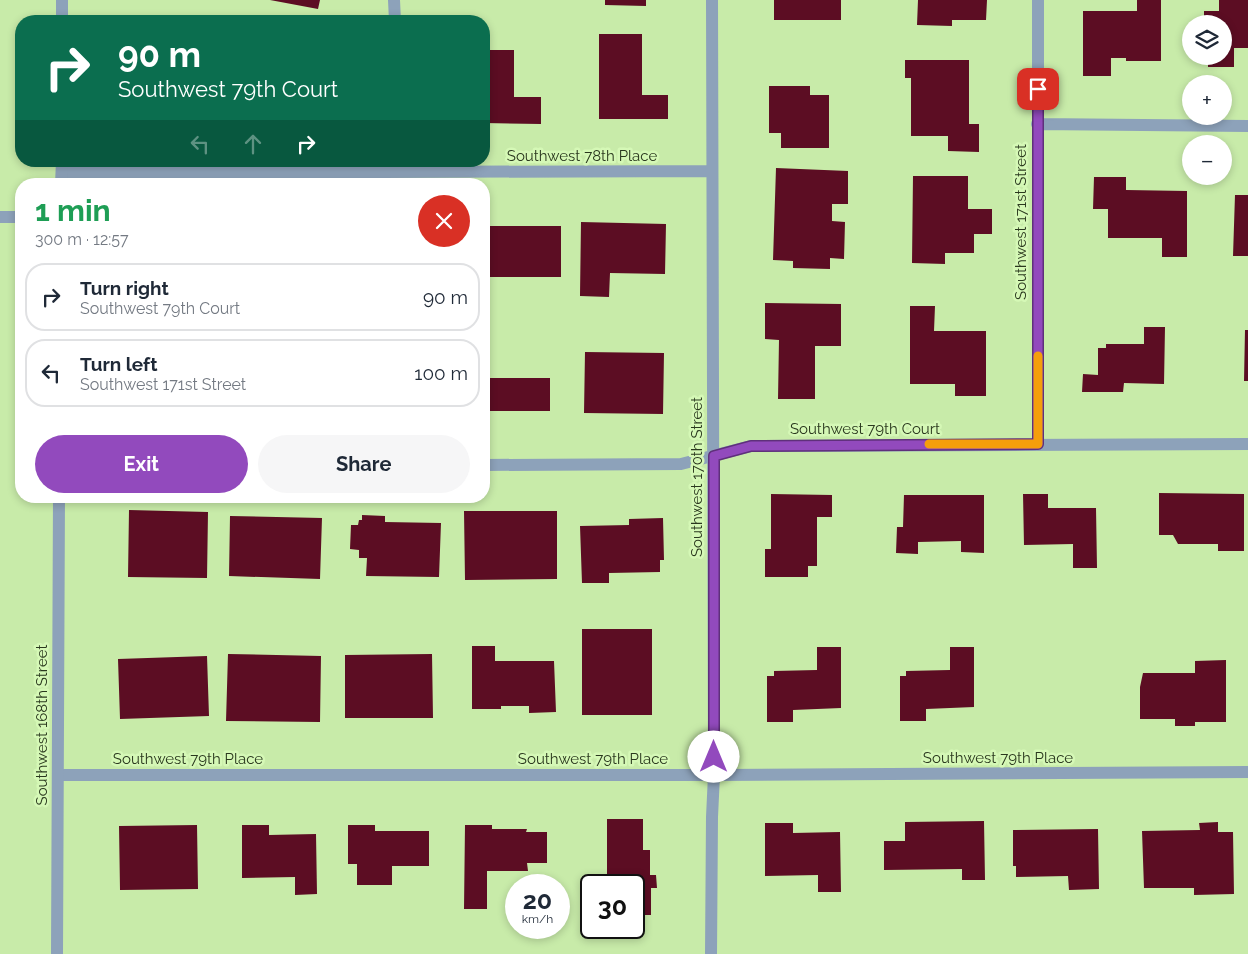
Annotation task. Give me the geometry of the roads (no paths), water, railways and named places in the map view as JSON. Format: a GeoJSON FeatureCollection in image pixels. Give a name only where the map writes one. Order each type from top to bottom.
{"type":"FeatureCollection","features":[{"type":"Feature","properties":{"kind":"street"},"geometry":{"type":"LineString","coordinates":[[62,0],[62,15]]}},
{"type":"Feature","properties":{"kind":"street"},"geometry":{"type":"LineString","coordinates":[[394,0],[394,15]]}},
{"type":"Feature","properties":{"kind":"street","name":"Southwest 170th Street"},"geometry":{"type":"LineString","coordinates":[[711,954],[714,776],[712,0]]}},
{"type":"Feature","properties":{"kind":"street","name":"Southwest 171st Street"},"geometry":{"type":"LineString","coordinates":[[1038,0],[1038,444]]}},
{"type":"Feature","properties":{"kind":"street"},"geometry":{"type":"LineString","coordinates":[[1037,124],[1248,126]]}},
{"type":"Feature","properties":{"kind":"street","name":"Southwest 78th Place"},"geometry":{"type":"LineString","coordinates":[[62,173],[396,167],[712,171]]}},
{"type":"Feature","properties":{"kind":"street"},"geometry":{"type":"LineString","coordinates":[[0,217],[15,217]]}},
{"type":"Feature","properties":{"kind":"street","name":"Southwest 79th Court"},"geometry":{"type":"LineString","coordinates":[[490,465],[681,464],[751,446],[1248,444]]}},
{"type":"Feature","properties":{"kind":"street","name":"Southwest 168th Street"},"geometry":{"type":"LineString","coordinates":[[57,954],[59,503]]}},
{"type":"Feature","properties":{"kind":"street","name":"Southwest 79th Place"},"geometry":{"type":"LineString","coordinates":[[58,775],[714,776],[1248,772]]}}]}
